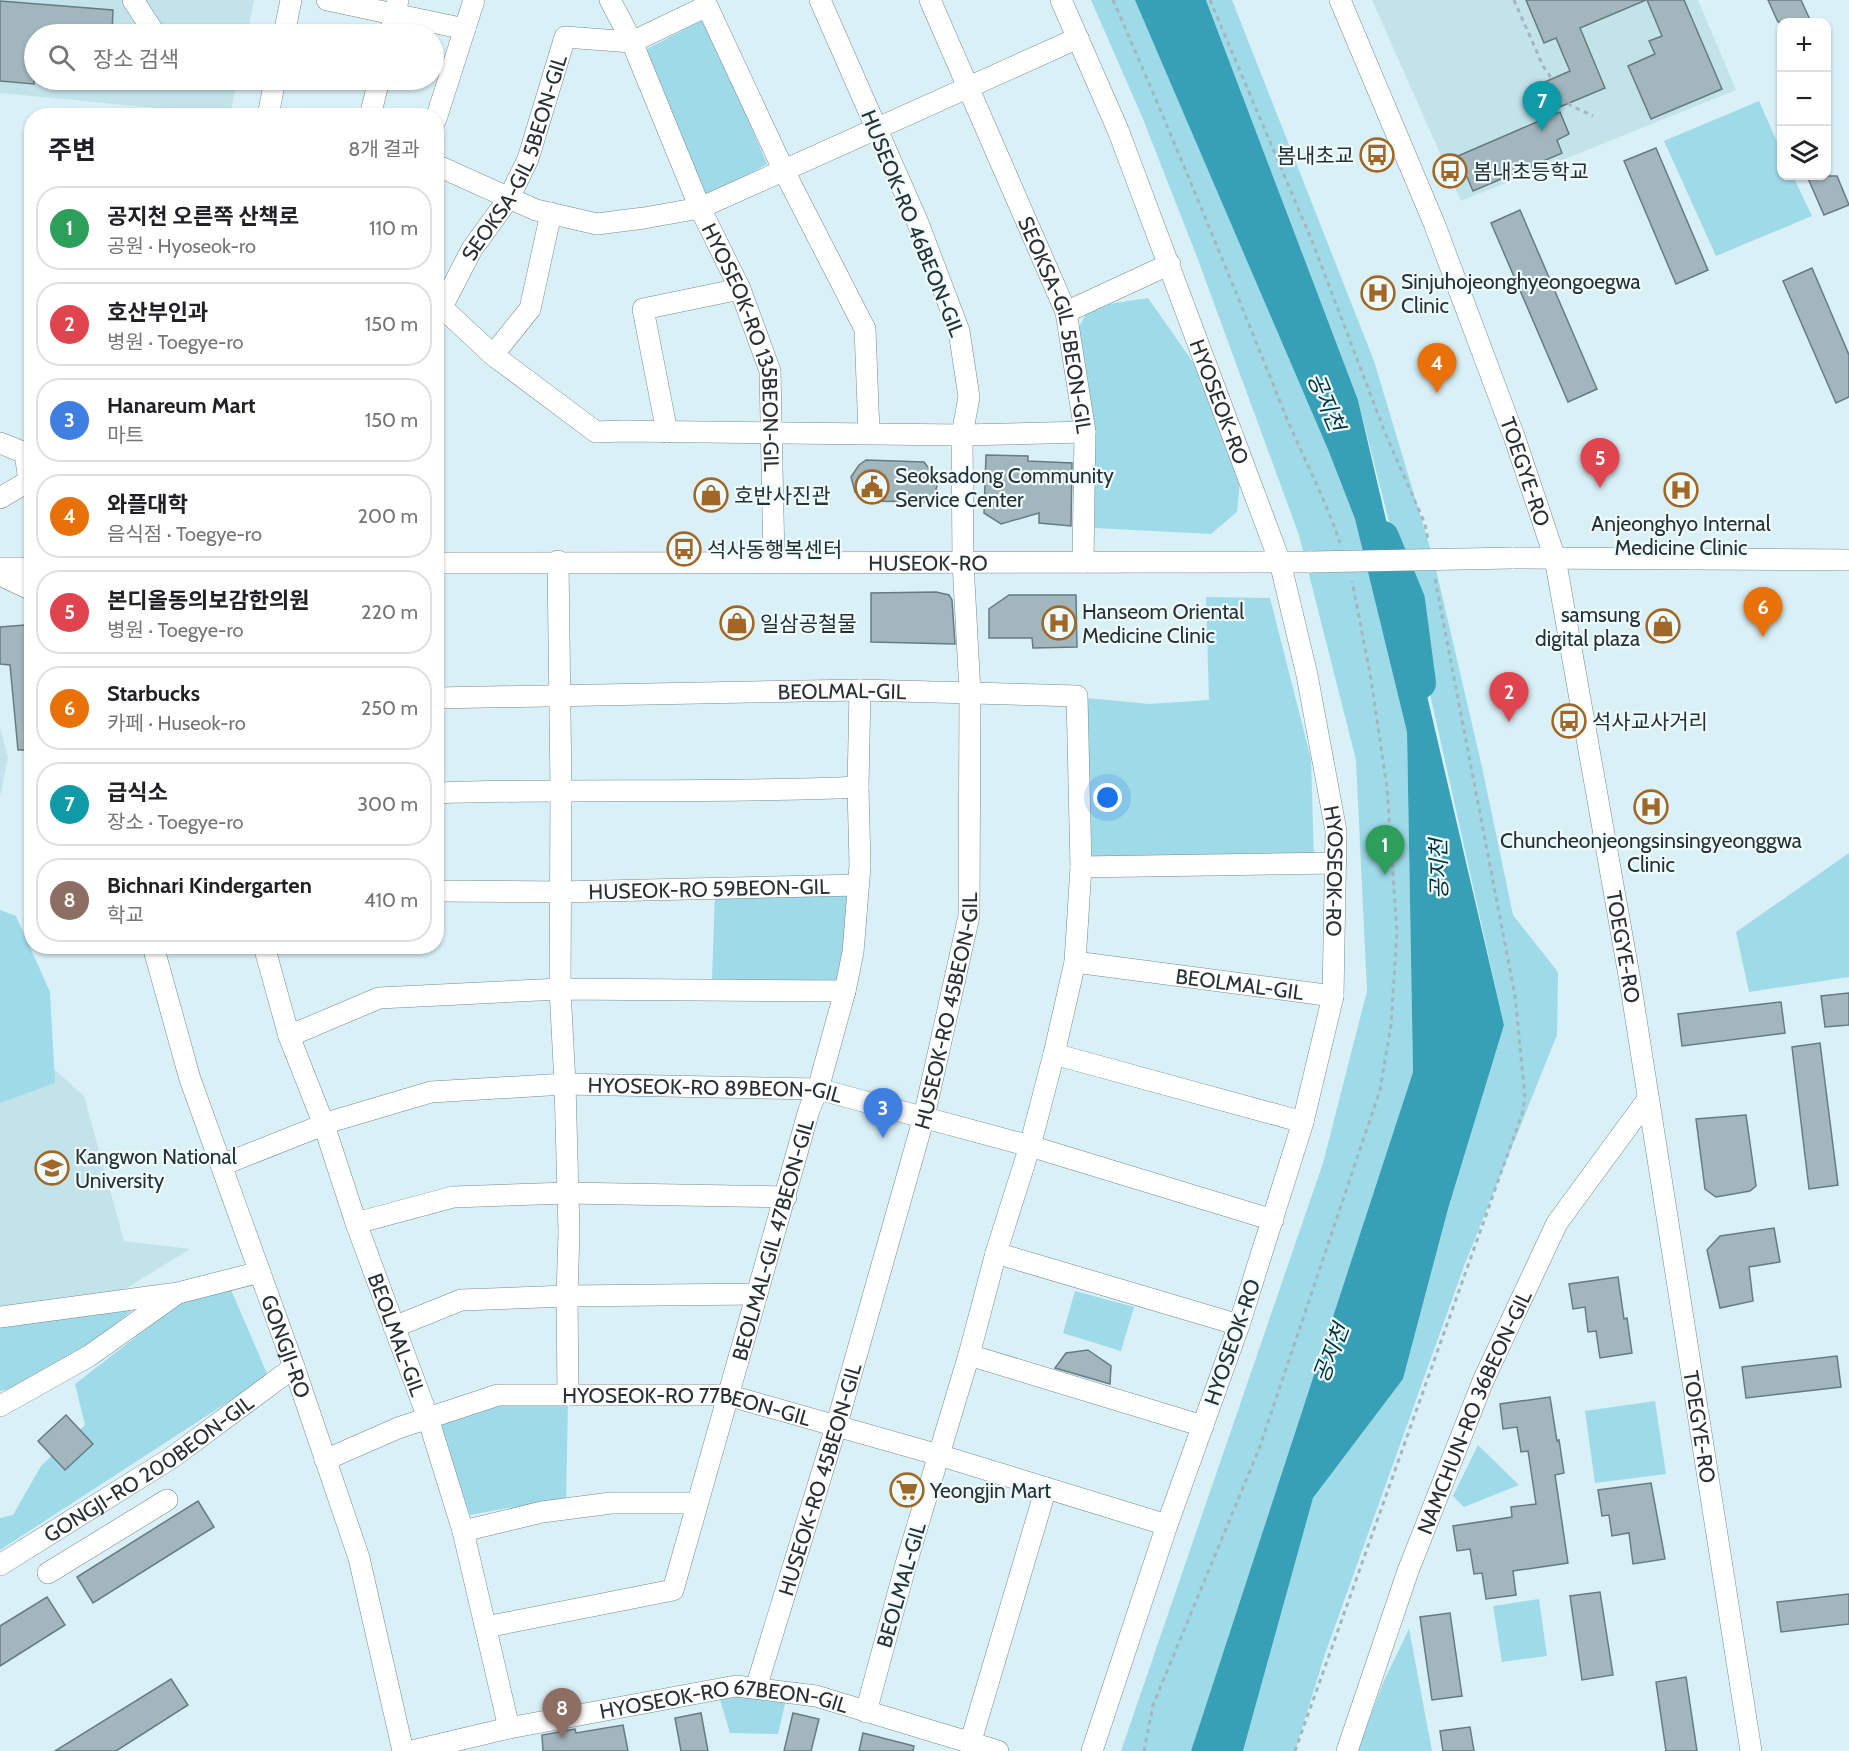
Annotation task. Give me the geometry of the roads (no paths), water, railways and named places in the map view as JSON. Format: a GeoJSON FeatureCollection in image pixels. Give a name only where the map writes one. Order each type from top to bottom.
{"type":"FeatureCollection","features":[{"type":"Feature","properties":{"kind":"street"},"geometry":{"type":"LineString","coordinates":[[133,0],[149,24]]}},
{"type":"Feature","properties":{"kind":"street"},"geometry":{"type":"LineString","coordinates":[[286,24],[291,0]]}},
{"type":"Feature","properties":{"kind":"street"},"geometry":{"type":"LineString","coordinates":[[327,0],[438,24]]}},
{"type":"Feature","properties":{"kind":"street"},"geometry":{"type":"LineString","coordinates":[[440,108],[474,0]]}},
{"type":"Feature","properties":{"kind":"street","name":"HYOSEOK-RO 135BEON-GIL"},"geometry":{"type":"LineString","coordinates":[[610,0],[632,42],[700,208],[740,289],[770,371],[774,561]]}},
{"type":"Feature","properties":{"kind":"street","name":"HUSEOK-RO 46BEON-GIL"},"geometry":{"type":"LineString","coordinates":[[820,0],[918,223],[959,331],[969,397],[962,435],[963,562]]}},
{"type":"Feature","properties":{"kind":"street","name":"SEOKSA-GIL 5BEON-GIL"},"geometry":{"type":"LineString","coordinates":[[444,307],[493,355],[596,432],[962,435],[1085,432],[1066,312],[930,0]]}},
{"type":"Feature","properties":{"kind":"street","name":"HYOSEOK-RO"},"geometry":{"type":"LineString","coordinates":[[1061,0],[1118,129],[1280,561],[1307,675],[1336,831],[1333,996],[1304,1122],[1239,1325],[1167,1525],[1092,1751]]}},
{"type":"Feature","properties":{"kind":"street","name":"TOEGYE-RO"},"geometry":{"type":"LineString","coordinates":[[1340,0],[1434,223],[1515,439],[1555,558],[1630,981],[1751,1751]]}},
{"type":"Feature","properties":{"kind":"street"},"geometry":{"type":"LineString","coordinates":[[632,42],[707,6],[784,171],[865,328],[869,433]]}},
{"type":"Feature","properties":{"kind":"street"},"geometry":{"type":"LineString","coordinates":[[444,25],[465,29]]}},
{"type":"Feature","properties":{"kind":"street","name":"SEOKSA-GIL 5BEON-GIL"},"geometry":{"type":"LineString","coordinates":[[444,296],[472,249],[508,198],[528,159],[565,37],[632,42]]}},
{"type":"Feature","properties":{"kind":"street","name":"HYOSEOK-RO 135BEON-GIL"},"geometry":{"type":"LineString","coordinates":[[444,169],[537,210],[597,224],[700,208],[1078,38]]}},
{"type":"Feature","properties":{"kind":"street"},"geometry":{"type":"LineString","coordinates":[[270,108],[273,90]]}},
{"type":"Feature","properties":{"kind":"street"},"geometry":{"type":"LineString","coordinates":[[372,108],[376,90]]}},
{"type":"Feature","properties":{"kind":"street"},"geometry":{"type":"LineString","coordinates":[[493,355],[530,309],[551,213]]}},
{"type":"Feature","properties":{"kind":"street"},"geometry":{"type":"LineString","coordinates":[[1066,312],[1170,264]]}},
{"type":"Feature","properties":{"kind":"street"},"geometry":{"type":"LineString","coordinates":[[667,432],[643,309],[740,289]]}},
{"type":"Feature","properties":{"kind":"street"},"geometry":{"type":"LineString","coordinates":[[1083,562],[1085,432]]}},
{"type":"Feature","properties":{"kind":"street"},"geometry":{"type":"LineString","coordinates":[[0,443],[24,453]]}},
{"type":"Feature","properties":{"kind":"street"},"geometry":{"type":"LineString","coordinates":[[0,498],[24,484]]}},
{"type":"Feature","properties":{"kind":"street"},"geometry":{"type":"LineString","coordinates":[[1555,558],[1849,560]]}},
{"type":"Feature","properties":{"kind":"street","name":"HUSEOK-RO"},"geometry":{"type":"LineString","coordinates":[[444,563],[1311,562],[1555,558]]}},
{"type":"Feature","properties":{"kind":"street","name":"HUSEOK-RO 59BEON-GIL"},"geometry":{"type":"LineString","coordinates":[[558,561],[561,790],[560,989],[566,1084],[569,1232],[568,1395]]}},
{"type":"Feature","properties":{"kind":"street","name":"HUSEOK-RO 45BEON-GIL"},"geometry":{"type":"LineString","coordinates":[[756,1688],[836,1427],[924,1117],[969,916],[970,693],[963,562]]}},
{"type":"Feature","properties":{"kind":"street","name":"BEOLMAL-GIL"},"geometry":{"type":"LineString","coordinates":[[444,698],[860,690],[1077,696],[1080,867],[1075,962],[1054,1054],[1029,1146],[996,1253],[969,1355],[866,1712]]}},
{"type":"Feature","properties":{"kind":"street","name":"BEOLMAL-GIL 47BEON-GIL"},"geometry":{"type":"LineString","coordinates":[[486,1627],[673,1590],[727,1395],[845,991],[853,952],[858,885],[860,690]]}},
{"type":"Feature","properties":{"kind":"street"},"geometry":{"type":"LineString","coordinates":[[444,793],[858,787]]}},
{"type":"Feature","properties":{"kind":"street"},"geometry":{"type":"LineString","coordinates":[[1080,867],[1336,863]]}},
{"type":"Feature","properties":{"kind":"street","name":"HUSEOK-RO 59BEON-GIL"},"geometry":{"type":"LineString","coordinates":[[444,891],[560,892],[858,885]]}},
{"type":"Feature","properties":{"kind":"street","name":"GONGJI-RO"},"geometry":{"type":"LineString","coordinates":[[155,954],[190,1079],[294,1367],[359,1558],[403,1751]]}},
{"type":"Feature","properties":{"kind":"street","name":"BEOLMAL-GIL"},"geometry":{"type":"LineString","coordinates":[[266,954],[289,1036],[324,1125],[356,1223],[428,1418],[463,1531],[509,1728]]}},
{"type":"Feature","properties":{"kind":"street","name":"BEOLMAL-GIL"},"geometry":{"type":"LineString","coordinates":[[1075,962],[1333,996]]}},
{"type":"Feature","properties":{"kind":"street"},"geometry":{"type":"LineString","coordinates":[[289,1036],[380,998],[560,989],[845,991]]}},
{"type":"Feature","properties":{"kind":"street"},"geometry":{"type":"LineString","coordinates":[[1054,1054],[1304,1122]]}},
{"type":"Feature","properties":{"kind":"street","name":"HYOSEOK-RO 89BEON-GIL"},"geometry":{"type":"LineString","coordinates":[[222,1165],[324,1125],[431,1092],[566,1084],[818,1089],[1029,1146],[1273,1220]]}},
{"type":"Feature","properties":{"kind":"street","name":"NAMCHUN-RO 36BEON-GIL"},"geometry":{"type":"LineString","coordinates":[[1347,1751],[1408,1571],[1483,1381],[1557,1223],[1648,1099]]}},
{"type":"Feature","properties":{"kind":"street"},"geometry":{"type":"LineString","coordinates":[[356,1223],[453,1197],[567,1193],[786,1197]]}},
{"type":"Feature","properties":{"kind":"street"},"geometry":{"type":"LineString","coordinates":[[996,1253],[1239,1325]]}},
{"type":"Feature","properties":{"kind":"street"},"geometry":{"type":"LineString","coordinates":[[0,1317],[178,1293],[260,1272]]}},
{"type":"Feature","properties":{"kind":"street"},"geometry":{"type":"LineString","coordinates":[[0,1406],[89,1356],[178,1293]]}},
{"type":"Feature","properties":{"kind":"street"},"geometry":{"type":"LineString","coordinates":[[394,1327],[461,1300],[567,1296],[757,1294]]}},
{"type":"Feature","properties":{"kind":"street"},"geometry":{"type":"LineString","coordinates":[[969,1355],[1203,1426]]}},
{"type":"Feature","properties":{"kind":"street","name":"GONGJI-RO 200BEON-GIL"},"geometry":{"type":"LineString","coordinates":[[0,1565],[173,1457],[294,1367]]}},
{"type":"Feature","properties":{"kind":"street","name":"HYOSEOK-RO 77BEON-GIL"},"geometry":{"type":"LineString","coordinates":[[325,1460],[398,1428],[498,1395],[727,1395],[939,1455],[1167,1525]]}},
{"type":"Feature","properties":{"kind":"street"},"geometry":{"type":"LineString","coordinates":[[970,1744],[1046,1488]]}},
{"type":"Feature","properties":{"kind":"street"},"geometry":{"type":"LineString","coordinates":[[48,1573],[167,1500]]}},
{"type":"Feature","properties":{"kind":"street"},"geometry":{"type":"LineString","coordinates":[[463,1531],[542,1512],[611,1503],[697,1503]]}},
{"type":"Feature","properties":{"kind":"street","name":"HYOSEOK-RO 67BEON-GIL"},"geometry":{"type":"LineString","coordinates":[[412,1751],[509,1728],[736,1686],[816,1696],[998,1751]]}},
{"type":"Feature","properties":{"kind":"water"},"geometry":{"type":"Polygon","coordinates":[[[1135,0],[1206,0],[1358,400],[1504,1025],[1448,1209],[1403,1379],[1313,1498],[1243,1751],[1191,1751],[1413,1072],[1407,732],[1355,519],[1329,452],[1135,0]]]}},
{"type":"Feature","properties":{"kind":"waterway","name":"공지천"},"geometry":{"type":"LineString","coordinates":[[1383,537],[1409,600],[1420,683]]}},
{"type":"Feature","properties":{"kind":"place","name":"급식소"},"geometry":{"type":"Point","coordinates":[1542,131]}},
{"type":"Feature","properties":{"kind":"place","name":"봄내초교"},"geometry":{"type":"Point","coordinates":[1377,155]}},
{"type":"Feature","properties":{"kind":"place","name":"봄내초등학교"},"geometry":{"type":"Point","coordinates":[1450,171]}},
{"type":"Feature","properties":{"kind":"place","name":"Sinjuhojeonghyeongoegwa Clinic"},"geometry":{"type":"Point","coordinates":[1378,293]}},
{"type":"Feature","properties":{"kind":"place","name":"와플대학"},"geometry":{"type":"Point","coordinates":[1437,393]}},
{"type":"Feature","properties":{"kind":"place","name":"Seoksadong Community Service Center"},"geometry":{"type":"Point","coordinates":[872,487]}},
{"type":"Feature","properties":{"kind":"place","name":"본디올동의보감한의원"},"geometry":{"type":"Point","coordinates":[1600,488]}},
{"type":"Feature","properties":{"kind":"place","name":"Anjeonghyo Internal Medicine Clinic"},"geometry":{"type":"Point","coordinates":[1681,490]}},
{"type":"Feature","properties":{"kind":"place","name":"호반사진관"},"geometry":{"type":"Point","coordinates":[711,495]}},
{"type":"Feature","properties":{"kind":"place","name":"석사동행복센터"},"geometry":{"type":"Point","coordinates":[684,549]}},
{"type":"Feature","properties":{"kind":"place","name":"일삼공철물"},"geometry":{"type":"Point","coordinates":[737,623]}},
{"type":"Feature","properties":{"kind":"place","name":"Hanseom Oriental Medicine Clinic"},"geometry":{"type":"Point","coordinates":[1059,623]}},
{"type":"Feature","properties":{"kind":"place","name":"samsung digital plaza"},"geometry":{"type":"Point","coordinates":[1663,626]}},
{"type":"Feature","properties":{"kind":"place","name":"Starbucks"},"geometry":{"type":"Point","coordinates":[1763,637]}},
{"type":"Feature","properties":{"kind":"place","name":"석사교사거리"},"geometry":{"type":"Point","coordinates":[1569,721]}},
{"type":"Feature","properties":{"kind":"place","name":"호산부인과"},"geometry":{"type":"Point","coordinates":[1509,722]}},
{"type":"Feature","properties":{"kind":"place","name":"Chuncheonjeongsinsingyeonggwa Clinic"},"geometry":{"type":"Point","coordinates":[1651,807]}},
{"type":"Feature","properties":{"kind":"place","name":"공지천 오른쪽 산책로"},"geometry":{"type":"Point","coordinates":[1385,875]}},
{"type":"Feature","properties":{"kind":"place","name":"Hanareum Mart"},"geometry":{"type":"Point","coordinates":[883,1138]}},
{"type":"Feature","properties":{"kind":"place","name":"Kangwon National University"},"geometry":{"type":"Point","coordinates":[52,1168]}},
{"type":"Feature","properties":{"kind":"place","name":"Yeongjin Mart"},"geometry":{"type":"Point","coordinates":[907,1490]}},
{"type":"Feature","properties":{"kind":"place","name":"Bichnari Kindergarten"},"geometry":{"type":"Point","coordinates":[562,1738]}}]}
